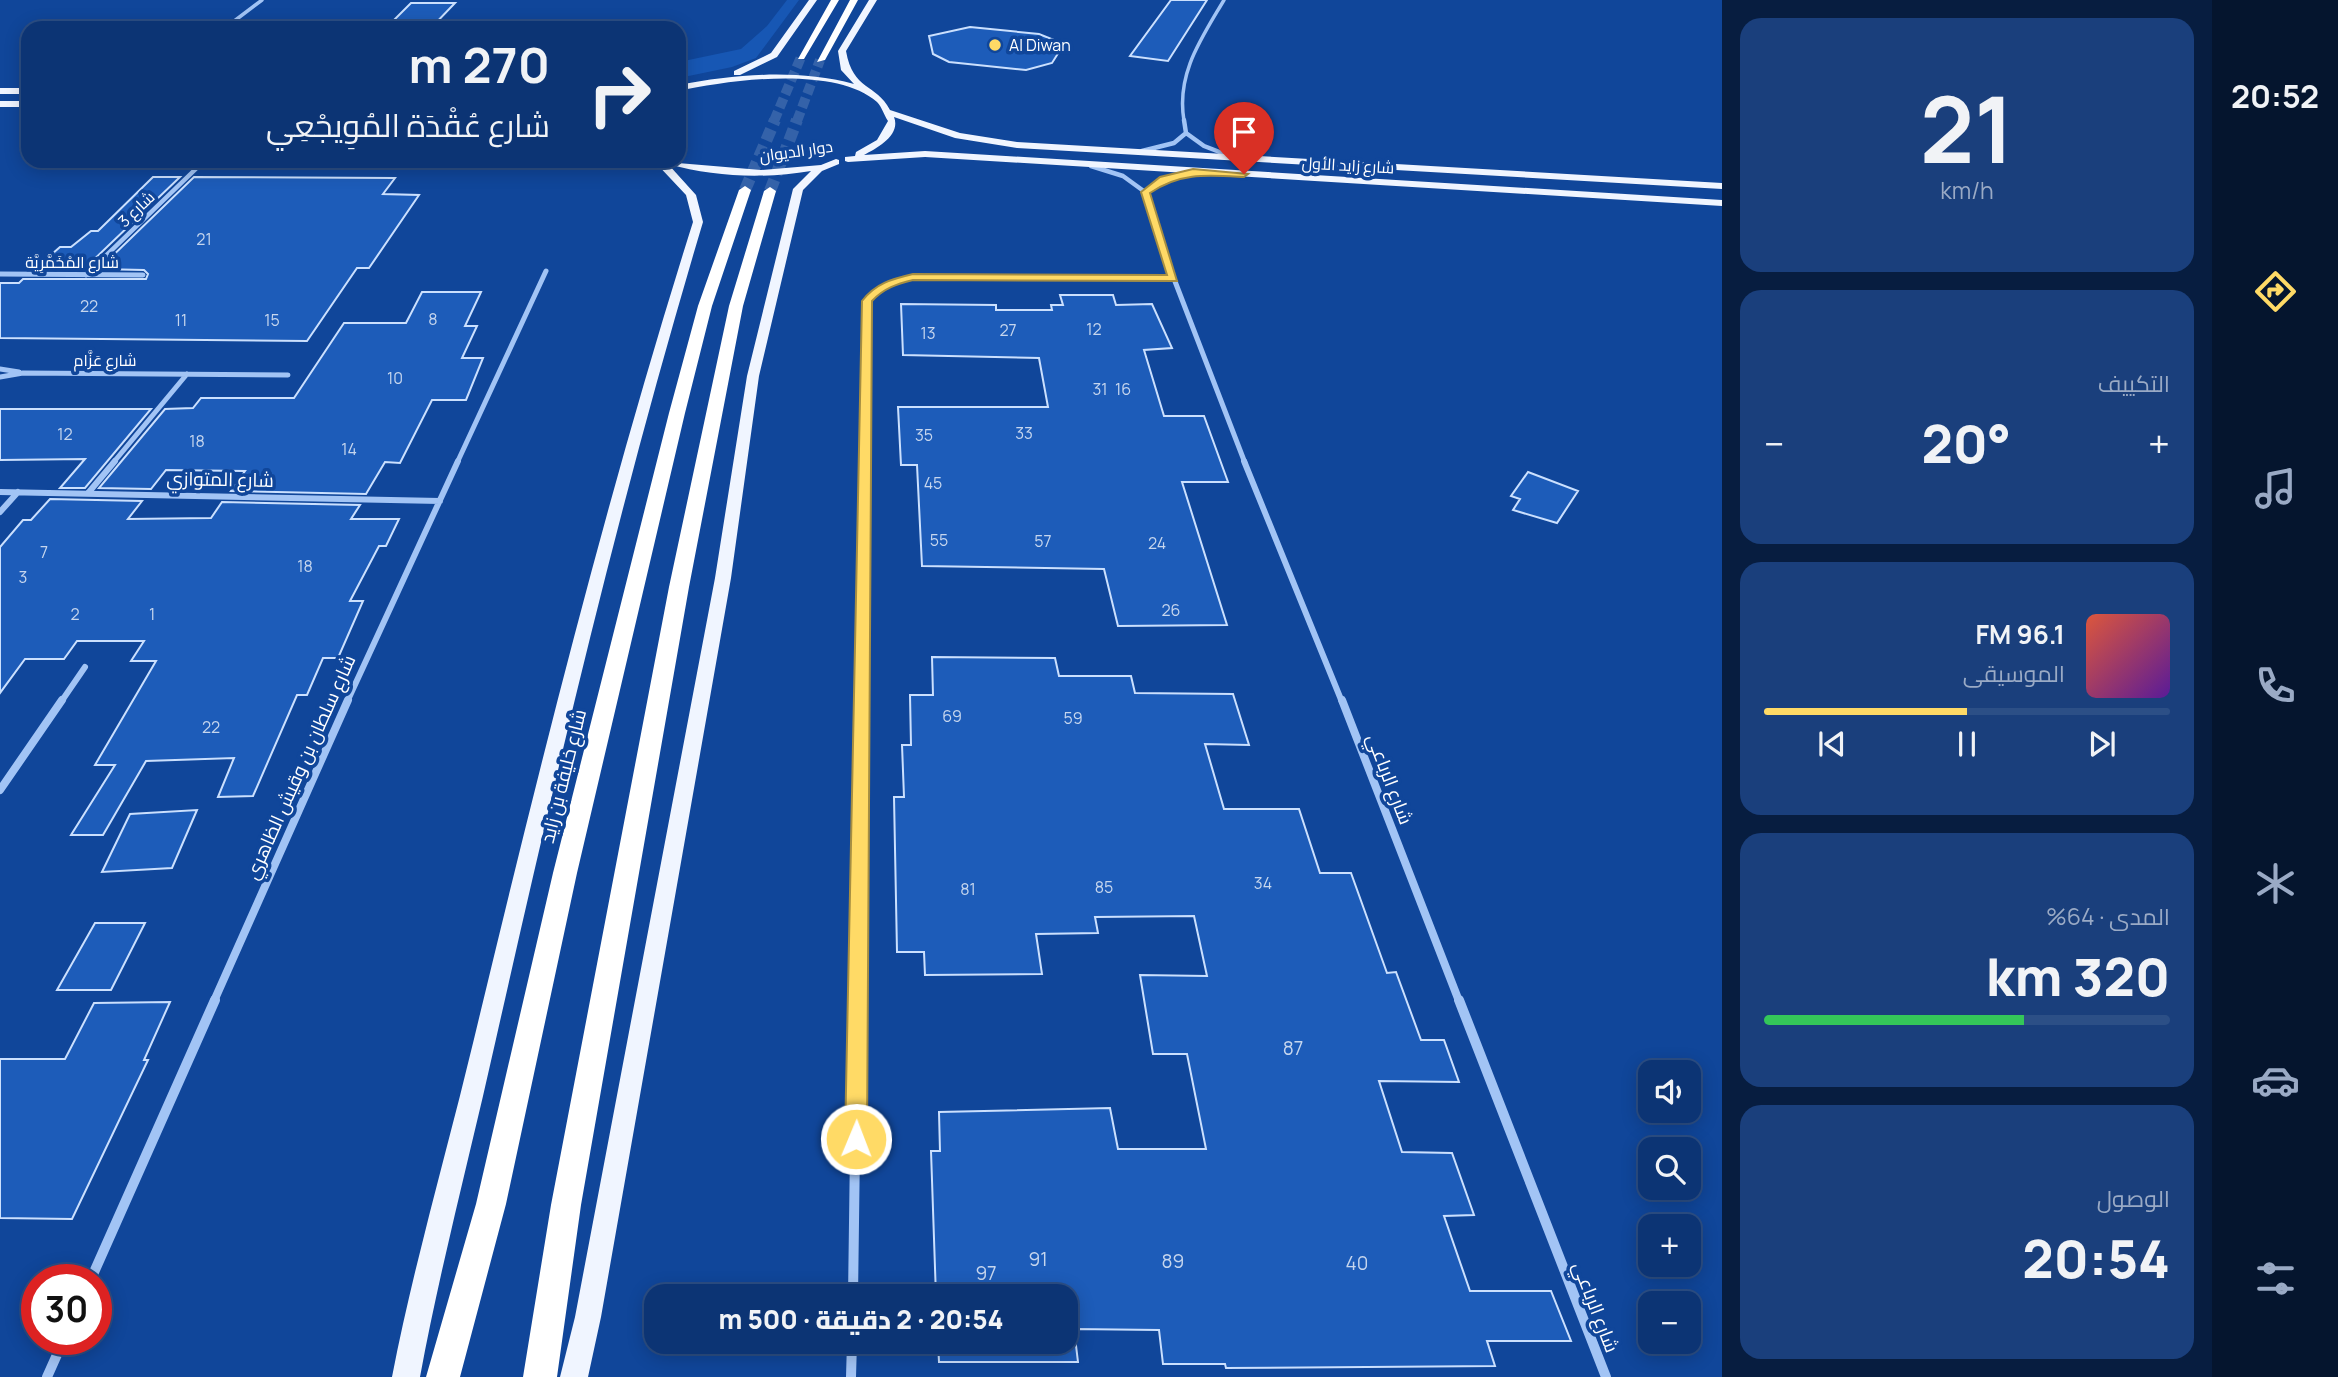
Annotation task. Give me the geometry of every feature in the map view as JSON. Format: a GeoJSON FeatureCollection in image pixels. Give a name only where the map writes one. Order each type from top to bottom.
{"type":"FeatureCollection","features":[{"type":"Feature","properties":{"kind":"highway"},"geometry":{"type":"LineString","coordinates":[[801,57],[835,0]]}},
{"type":"Feature","properties":{"kind":"highway"},"geometry":{"type":"LineString","coordinates":[[820,60],[854,0]]}},
{"type":"Feature","properties":{"kind":"highway","name":"شارع خليفة بن زايد"},"geometry":{"type":"LineString","coordinates":[[443,1377],[491,1204],[565,873],[677,413],[705,306],[746,190]]}},
{"type":"Feature","properties":{"kind":"highway"},"geometry":{"type":"LineString","coordinates":[[540,1377],[566,1205],[678,587],[736,306],[770,191]]}},
{"type":"Feature","properties":{"kind":"main road"},"geometry":{"type":"LineString","coordinates":[[686,86],[753,67],[774,55],[813,0]]}},
{"type":"Feature","properties":{"kind":"main road"},"geometry":{"type":"LineString","coordinates":[[873,0],[842,51],[845,71],[889,112]]}},
{"type":"Feature","properties":{"kind":"main road"},"geometry":{"type":"LineString","coordinates":[[703,82],[786,76],[838,83],[868,94]]}},
{"type":"Feature","properties":{"kind":"main road"},"geometry":{"type":"LineString","coordinates":[[0,91],[21,91]]}},
{"type":"Feature","properties":{"kind":"main road"},"geometry":{"type":"LineString","coordinates":[[0,104],[21,104]]}},
{"type":"Feature","properties":{"kind":"main road","name":"شارع زايد الأول"},"geometry":{"type":"LineString","coordinates":[[889,112],[932,129],[986,142],[1722,186]]}},
{"type":"Feature","properties":{"kind":"main road","name":"دوار الديوان"},"geometry":{"type":"LineString","coordinates":[[686,166],[704,170],[749,173],[786,172],[842,161],[867,151],[886,136],[891,126],[889,112]]}},
{"type":"Feature","properties":{"kind":"main road","name":"شارع زايد الأول"},"geometry":{"type":"LineString","coordinates":[[842,161],[925,154],[1722,203]]}},
{"type":"Feature","properties":{"kind":"main road"},"geometry":{"type":"LineString","coordinates":[[574,1377],[588,1317],[723,579],[753,376],[798,189],[819,169],[842,161]]}},
{"type":"Feature","properties":{"kind":"main road"},"geometry":{"type":"LineString","coordinates":[[406,1377],[418,1313],[480,1060],[546,771],[651,372],[698,222],[696,203],[691,193],[666,168]]}},
{"type":"Feature","properties":{"kind":"street"},"geometry":{"type":"LineString","coordinates":[[234,21],[262,0]]}},
{"type":"Feature","properties":{"kind":"street"},"geometry":{"type":"LineString","coordinates":[[1224,0],[1185,70],[1179,99],[1186,133],[1204,146],[1236,158]]}},
{"type":"Feature","properties":{"kind":"street"},"geometry":{"type":"LineString","coordinates":[[1135,152],[1174,143],[1186,133]]}},
{"type":"Feature","properties":{"kind":"street"},"geometry":{"type":"LineString","coordinates":[[1088,165],[1123,176],[1145,192],[1164,179],[1193,171]]}},
{"type":"Feature","properties":{"kind":"street","name":"شارع 3"},"geometry":{"type":"LineString","coordinates":[[86,275],[197,168]]}},
{"type":"Feature","properties":{"kind":"street","name":"شارع الرباعي"},"geometry":{"type":"LineString","coordinates":[[1145,192],[1174,279],[1606,1377]]}},
{"type":"Feature","properties":{"kind":"street","name":"شارع سلطان بن وقيش الظاهري"},"geometry":{"type":"LineString","coordinates":[[98,1264],[546,271]]}},
{"type":"Feature","properties":{"kind":"street","name":"شارع المْخَمَّرِيَّة"},"geometry":{"type":"LineString","coordinates":[[0,274],[143,275]]}},
{"type":"Feature","properties":{"kind":"street"},"geometry":{"type":"LineString","coordinates":[[853,1284],[867,301],[877,290],[892,282],[913,277],[1174,279]]}},
{"type":"Feature","properties":{"kind":"street","name":"شارع عَزَّام"},"geometry":{"type":"LineString","coordinates":[[0,369],[23,373],[288,375]]}},
{"type":"Feature","properties":{"kind":"street","name":"شارع عَزَّام"},"geometry":{"type":"LineString","coordinates":[[0,377],[23,373]]}},
{"type":"Feature","properties":{"kind":"street"},"geometry":{"type":"LineString","coordinates":[[89,492],[187,374]]}},
{"type":"Feature","properties":{"kind":"street","name":"شارع المتوازي"},"geometry":{"type":"LineString","coordinates":[[0,492],[440,501]]}},
{"type":"Feature","properties":{"kind":"street"},"geometry":{"type":"LineString","coordinates":[[0,512],[18,492]]}},
{"type":"Feature","properties":{"kind":"street"},"geometry":{"type":"LineString","coordinates":[[0,790],[85,667]]}},
{"type":"Feature","properties":{"kind":"street"},"geometry":{"type":"LineString","coordinates":[[851,1377],[852,1354]]}},
{"type":"Feature","properties":{"kind":"street"},"geometry":{"type":"LineString","coordinates":[[47,1377],[57,1355]]}},
{"type":"Feature","properties":{"kind":"shaded area"},"geometry":{"type":"Polygon","coordinates":[[[787,0],[799,0],[756,58],[732,67],[686,77],[686,61],[741,49],[767,26],[787,0]]]}},
{"type":"Feature","properties":{"kind":"building"},"geometry":{"type":"Polygon","coordinates":[[[1171,0],[1207,0],[1168,61],[1130,56],[1171,0]]]}},
{"type":"Feature","properties":{"kind":"building"},"geometry":{"type":"Polygon","coordinates":[[[411,3],[455,3],[438,21],[393,21],[411,3]]]}},
{"type":"Feature","properties":{"kind":"building","name":"Al Diwan"},"geometry":{"type":"Polygon","coordinates":[[[970,27],[1039,34],[1064,44],[1052,63],[1026,70],[949,62],[933,54],[929,36],[970,27]]]}},
{"type":"Feature","properties":{"kind":"building"},"geometry":{"type":"Polygon","coordinates":[[[153,177],[180,177],[84,269],[35,269],[60,247],[71,247],[91,231],[98,231],[153,177]]]}},
{"type":"Feature","properties":{"kind":"building"},"geometry":{"type":"Polygon","coordinates":[[[194,177],[395,178],[383,194],[419,195],[369,268],[357,268],[307,341],[0,338],[0,283],[19,283],[23,279],[146,279],[148,274],[144,270],[99,269],[194,177]]]}},
{"type":"Feature","properties":{"kind":"building"},"geometry":{"type":"Polygon","coordinates":[[[422,292],[481,292],[465,326],[477,326],[462,358],[483,358],[466,400],[432,400],[400,463],[385,462],[366,494],[231,491],[245,471],[166,470],[151,489],[99,488],[165,409],[193,408],[201,398],[294,398],[344,323],[406,323],[422,292]]]}},
{"type":"Feature","properties":{"kind":"building"},"geometry":{"type":"Polygon","coordinates":[[[1060,295],[1113,295],[1116,305],[1152,304],[1172,348],[1144,350],[1164,416],[1204,416],[1228,482],[1182,482],[1227,625],[1118,626],[1104,569],[922,566],[917,465],[901,465],[898,407],[1048,407],[1039,358],[903,355],[901,304],[996,305],[996,310],[1052,310],[1051,305],[1063,305],[1060,295]]]}},
{"type":"Feature","properties":{"kind":"building"},"geometry":{"type":"Polygon","coordinates":[[[0,409],[151,409],[85,488],[60,488],[85,459],[0,460],[0,409]]]}},
{"type":"Feature","properties":{"kind":"building"},"geometry":{"type":"Polygon","coordinates":[[[1528,472],[1578,491],[1557,523],[1513,510],[1520,499],[1511,496],[1528,472]]]}},
{"type":"Feature","properties":{"kind":"building"},"geometry":{"type":"Polygon","coordinates":[[[50,499],[142,501],[128,519],[211,518],[222,502],[360,505],[351,519],[399,519],[386,546],[379,546],[350,601],[363,601],[338,658],[323,658],[307,695],[297,695],[253,796],[218,797],[234,758],[146,761],[103,835],[71,835],[115,765],[95,765],[156,661],[131,661],[144,641],[77,641],[64,659],[25,659],[0,693],[0,547],[23,520],[31,520],[50,499]]]}},
{"type":"Feature","properties":{"kind":"building"},"geometry":{"type":"Polygon","coordinates":[[[932,657],[1055,658],[1059,676],[1131,676],[1135,693],[1233,694],[1249,745],[1205,744],[1224,809],[1299,809],[1320,873],[1351,873],[1387,973],[1396,972],[1421,1040],[1444,1040],[1459,1082],[1379,1081],[1402,1152],[1452,1153],[1474,1215],[1444,1216],[1470,1291],[1551,1291],[1571,1341],[1487,1341],[1495,1366],[1226,1368],[1225,1364],[1163,1364],[1159,1330],[1078,1329],[1078,1284],[936,1284],[931,1151],[940,1151],[939,1112],[1110,1108],[1118,1149],[1206,1149],[1187,1054],[1153,1054],[1140,975],[1207,976],[1194,916],[1095,917],[1098,933],[1036,934],[1042,974],[925,975],[924,952],[897,952],[894,797],[904,797],[902,745],[911,745],[910,695],[933,695],[932,657]]]}},
{"type":"Feature","properties":{"kind":"building"},"geometry":{"type":"Polygon","coordinates":[[[197,810],[172,868],[102,872],[130,814],[197,810]]]}},
{"type":"Feature","properties":{"kind":"building"},"geometry":{"type":"Polygon","coordinates":[[[95,923],[145,923],[111,990],[57,990],[95,923]]]}},
{"type":"Feature","properties":{"kind":"building"},"geometry":{"type":"Polygon","coordinates":[[[170,1002],[144,1060],[148,1060],[72,1219],[0,1218],[0,1059],[65,1059],[94,1003],[170,1002]]]}},
{"type":"Feature","properties":{"kind":"building"},"geometry":{"type":"Polygon","coordinates":[[[939,1354],[1077,1354],[1078,1362],[939,1362],[939,1354]]]}},
{"type":"Feature","properties":{"kind":"tunnel"},"geometry":{"type":"LineString","coordinates":[[774,121],[801,57]]}},
{"type":"Feature","properties":{"kind":"tunnel"},"geometry":{"type":"LineString","coordinates":[[797,121],[820,60]]}},
{"type":"Feature","properties":{"kind":"tunnel"},"geometry":{"type":"LineString","coordinates":[[745,190],[775,120]]}},
{"type":"Feature","properties":{"kind":"tunnel"},"geometry":{"type":"LineString","coordinates":[[770,191],[797,120]]}},
{"type":"Feature","properties":{"kind":"place","name":"Al Diwan"},"geometry":{"type":"Point","coordinates":[995,45]}},
{"type":"Feature","properties":{"kind":"route"},"geometry":{"type":"LineString","coordinates":[[856,1139],[867,301],[877,290],[892,282],[913,277],[1174,279],[1145,192],[1164,179],[1193,171],[1244,174]]}}]}
